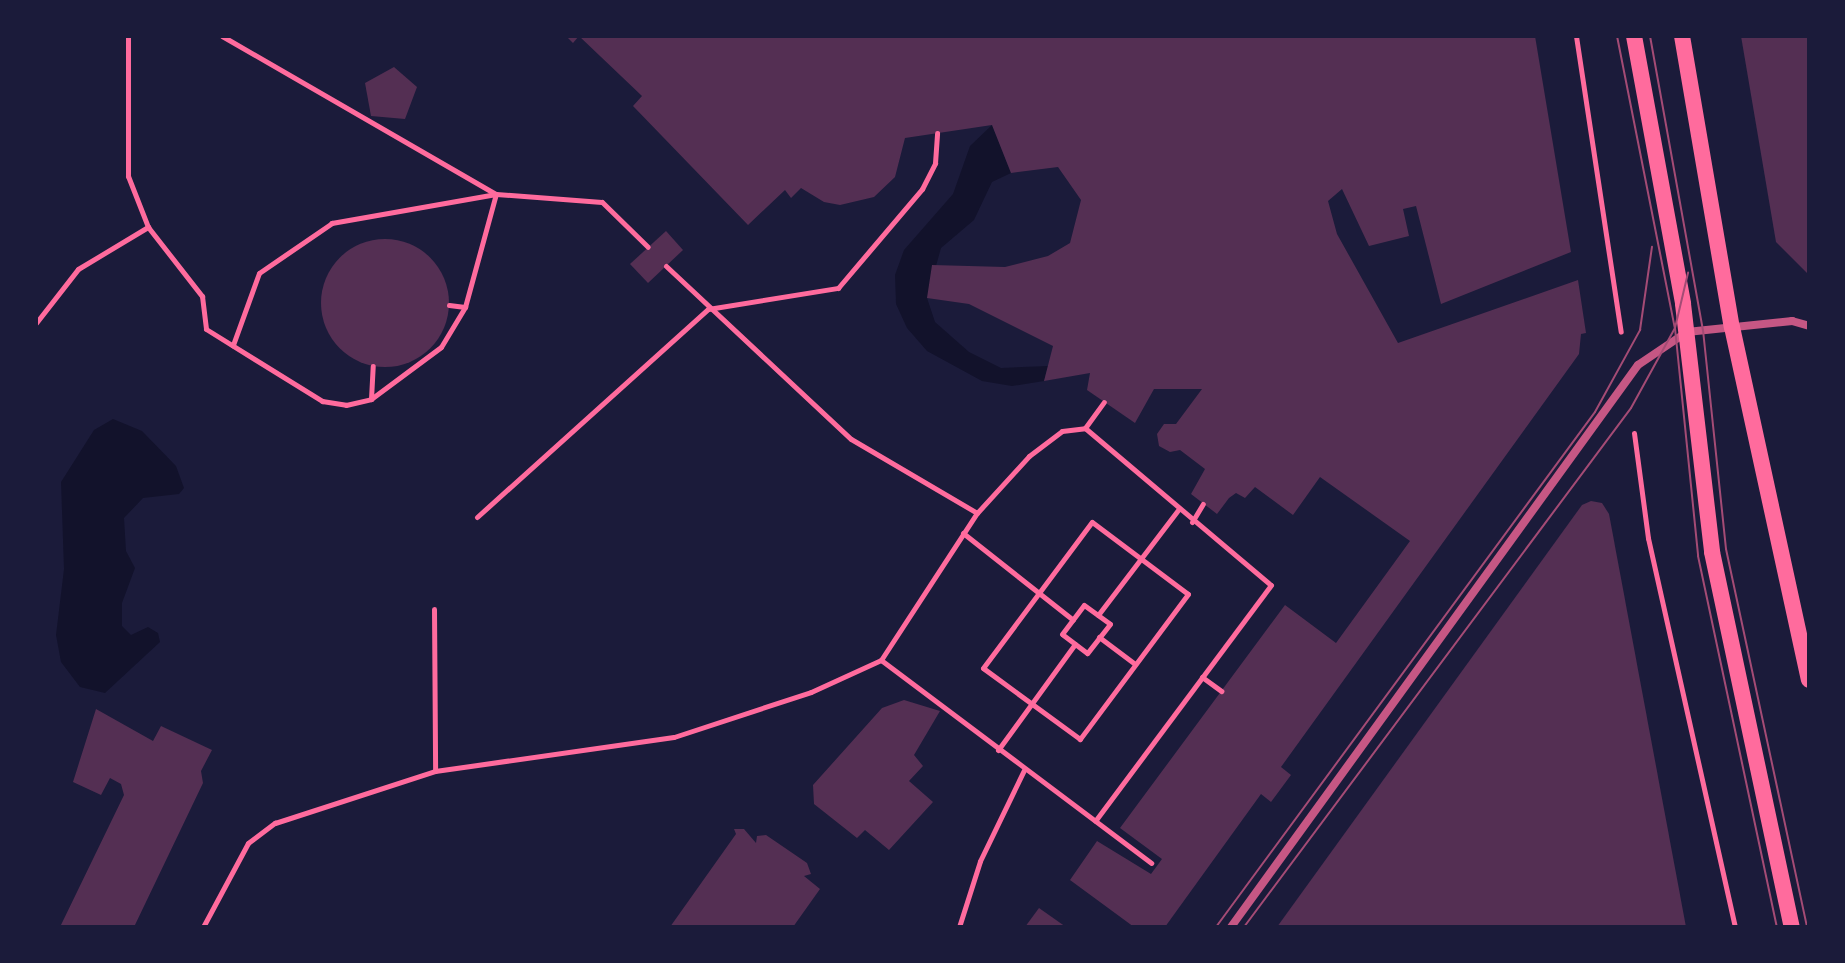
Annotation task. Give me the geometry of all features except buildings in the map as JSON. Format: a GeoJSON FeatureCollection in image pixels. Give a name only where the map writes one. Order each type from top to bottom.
{"type":"FeatureCollection","features":[{"type":"Feature","properties":{"kind":"main road"},"geometry":{"type":"LineString","coordinates":[[1634,36],[1687,332],[1712,552],[1792,927]]}},
{"type":"Feature","properties":{"kind":"main road"},"geometry":{"type":"LineString","coordinates":[[1682,36],[1732,327],[1809,680]]}},
{"type":"Feature","properties":{"kind":"street"},"geometry":{"type":"LineString","coordinates":[[1231,927],[1638,365],[1687,332],[1792,321],[1809,326]]}},
{"type":"Feature","properties":{"kind":"path"},"geometry":{"type":"LineString","coordinates":[[128,36],[128,176],[148,227],[202,296],[206,329],[322,401],[346,405],[371,399],[441,347],[465,307],[496,194]]}},
{"type":"Feature","properties":{"kind":"path"},"geometry":{"type":"LineString","coordinates":[[222,36],[496,194]]}},
{"type":"Feature","properties":{"kind":"path"},"geometry":{"type":"LineString","coordinates":[[1576,36],[1628,381],[1648,538],[1735,927]]}},
{"type":"Feature","properties":{"kind":"path"},"geometry":{"type":"LineString","coordinates":[[477,517],[708,309],[838,288],[922,189],[935,163],[937,133]]}},
{"type":"Feature","properties":{"kind":"path"},"geometry":{"type":"LineString","coordinates":[[233,345],[259,273],[332,223],[496,194],[602,202],[648,247]]}},
{"type":"Feature","properties":{"kind":"path"},"geometry":{"type":"LineString","coordinates":[[36,323],[78,269],[148,227]]}},
{"type":"Feature","properties":{"kind":"path"},"geometry":{"type":"LineString","coordinates":[[666,266],[708,309],[851,439],[977,513]]}},
{"type":"Feature","properties":{"kind":"path"},"geometry":{"type":"LineString","coordinates":[[449,305],[465,307]]}},
{"type":"Feature","properties":{"kind":"path"},"geometry":{"type":"LineString","coordinates":[[371,399],[373,366]]}},
{"type":"Feature","properties":{"kind":"path"},"geometry":{"type":"LineString","coordinates":[[203,927],[248,843],[275,823],[435,771],[674,737],[811,692],[881,660],[977,513],[1029,456],[1062,431],[1085,428],[1104,402]]}},
{"type":"Feature","properties":{"kind":"path"},"geometry":{"type":"LineString","coordinates":[[1085,428],[1192,522],[1271,585],[1095,821]]}},
{"type":"Feature","properties":{"kind":"path"},"geometry":{"type":"LineString","coordinates":[[1192,522],[1203,504]]}},
{"type":"Feature","properties":{"kind":"path"},"geometry":{"type":"LineString","coordinates":[[1098,615],[1178,510]]}},
{"type":"Feature","properties":{"kind":"path"},"geometry":{"type":"LineString","coordinates":[[1092,522],[1140,557],[1188,594],[1080,739],[983,668],[1092,522]]}},
{"type":"Feature","properties":{"kind":"path"},"geometry":{"type":"LineString","coordinates":[[963,533],[1073,620]]}},
{"type":"Feature","properties":{"kind":"path"},"geometry":{"type":"LineString","coordinates":[[1084,605],[1110,624],[1087,653],[1062,634],[1073,620],[1084,605]]}},
{"type":"Feature","properties":{"kind":"path"},"geometry":{"type":"LineString","coordinates":[[434,609],[435,771]]}},
{"type":"Feature","properties":{"kind":"path"},"geometry":{"type":"LineString","coordinates":[[1099,637],[1135,664]]}},
{"type":"Feature","properties":{"kind":"path"},"geometry":{"type":"LineString","coordinates":[[998,750],[1075,644]]}},
{"type":"Feature","properties":{"kind":"path"},"geometry":{"type":"LineString","coordinates":[[881,660],[1151,863]]}},
{"type":"Feature","properties":{"kind":"path"},"geometry":{"type":"LineString","coordinates":[[1202,677],[1221,691]]}},
{"type":"Feature","properties":{"kind":"path"},"geometry":{"type":"LineString","coordinates":[[959,927],[980,861],[1024,770]]}},
{"type":"Feature","properties":{"kind":"shaded area"},"geometry":{"type":"Polygon","coordinates":[[[992,125],[1011,173],[992,182],[974,220],[941,248],[927,298],[935,322],[969,352],[1001,368],[1048,366],[1044,381],[1012,386],[982,381],[927,351],[907,328],[896,304],[895,275],[904,250],[953,194],[970,146],[992,125]]]}},
{"type":"Feature","properties":{"kind":"shaded area"},"geometry":{"type":"Polygon","coordinates":[[[113,419],[142,431],[176,466],[184,488],[179,494],[143,498],[124,518],[126,551],[135,568],[122,603],[122,626],[131,635],[148,627],[158,633],[160,642],[105,693],[80,687],[61,662],[56,635],[64,569],[61,482],[94,430],[113,419]]]}},
{"type":"Feature","properties":{"kind":"tram line"},"geometry":{"type":"LineString","coordinates":[[1617,36],[1675,328],[1698,556],[1777,927]]}},
{"type":"Feature","properties":{"kind":"tram line"},"geometry":{"type":"LineString","coordinates":[[1650,36],[1703,330],[1726,549],[1807,927]]}},
{"type":"Feature","properties":{"kind":"tram line"},"geometry":{"type":"LineString","coordinates":[[1216,927],[1595,412],[1640,330],[1652,247]]}},
{"type":"Feature","properties":{"kind":"tram line"},"geometry":{"type":"LineString","coordinates":[[1244,927],[1631,408],[1675,328],[1688,273]]}}]}
